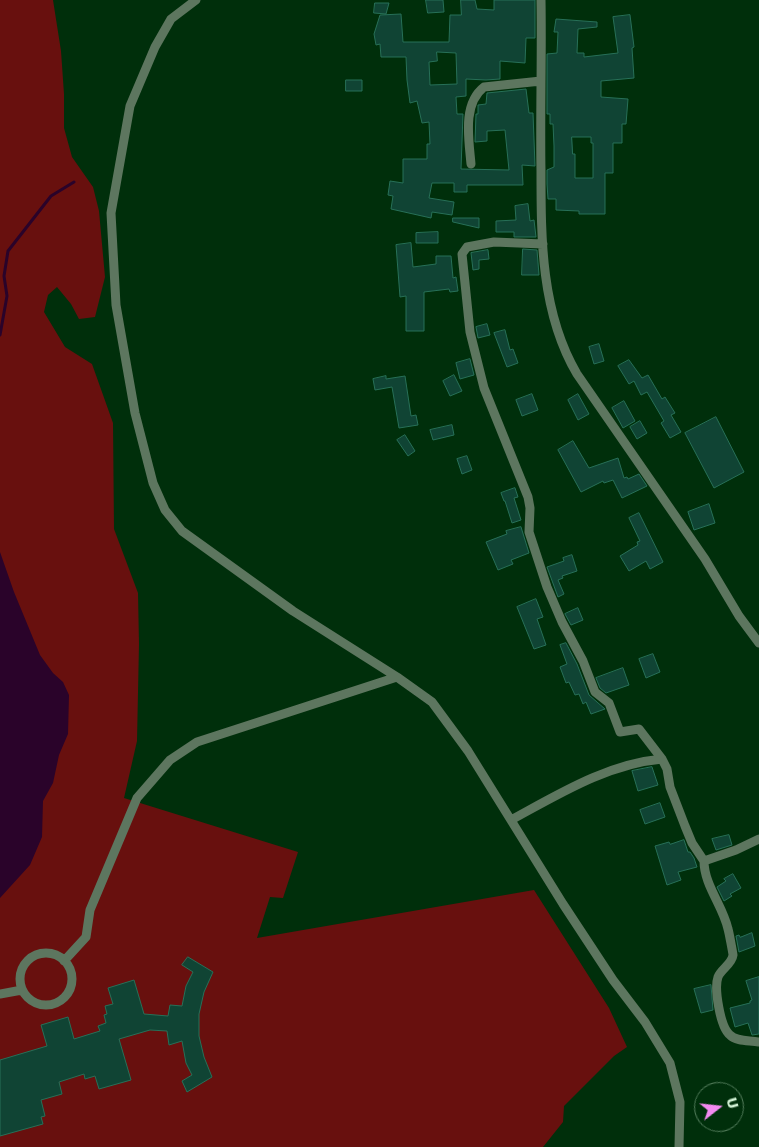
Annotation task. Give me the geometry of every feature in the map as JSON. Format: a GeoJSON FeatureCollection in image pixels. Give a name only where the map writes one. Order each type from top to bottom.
{"type":"FeatureCollection","features":[{"type":"Feature","properties":{"kind":"street"},"geometry":{"type":"LineString","coordinates":[[196,0],[171,19],[155,47],[130,106],[111,213],[116,305],[135,413],[153,483],[165,510],[182,531],[293,611],[397,677],[432,702],[468,751],[563,904],[613,980],[645,1022],[670,1062],[680,1102],[679,1147]]}},
{"type":"Feature","properties":{"kind":"street"},"geometry":{"type":"LineString","coordinates":[[541,0],[541,226],[550,306],[556,329],[569,360],[705,558],[739,616],[759,643]]}},
{"type":"Feature","properties":{"kind":"street"},"geometry":{"type":"LineString","coordinates":[[471,164],[468,128],[471,104],[477,92],[484,87],[540,81]]}},
{"type":"Feature","properties":{"kind":"street"},"geometry":{"type":"LineString","coordinates":[[543,244],[494,242],[467,247],[462,254],[470,332],[484,388],[528,498],[530,508],[529,532],[547,586],[562,622],[583,662],[595,692],[609,703],[620,732],[639,728],[662,759],[667,769],[670,787],[685,826],[692,843],[704,861],[706,874],[722,909],[733,955],[731,961],[718,975],[716,985],[724,1027],[729,1035],[739,1040],[759,1042]]}},
{"type":"Feature","properties":{"kind":"street"},"geometry":{"type":"LineString","coordinates":[[64,961],[86,937],[90,910],[136,798],[170,760],[197,742],[397,677]]}},
{"type":"Feature","properties":{"kind":"street"},"geometry":{"type":"LineString","coordinates":[[511,820],[585,781],[634,764],[662,759]]}},
{"type":"Feature","properties":{"kind":"street"},"geometry":{"type":"LineString","coordinates":[[704,861],[736,850],[759,839]]}},
{"type":"Feature","properties":{"kind":"street"},"geometry":{"type":"LineString","coordinates":[[48,953],[59,957],[64,961],[70,972],[71,984],[64,997],[59,1001],[45,1005],[38,1004],[32,1001],[22,990],[20,984],[21,970],[29,959],[34,956],[48,953]]}},
{"type":"Feature","properties":{"kind":"street"},"geometry":{"type":"LineString","coordinates":[[0,994],[22,990]]}},
{"type":"Feature","properties":{"kind":"shaded area"},"geometry":{"type":"Polygon","coordinates":[[[0,0],[53,0],[61,51],[64,128],[72,157],[93,187],[99,211],[105,277],[95,317],[79,319],[71,304],[57,287],[48,295],[44,312],[65,347],[92,364],[113,423],[114,529],[138,593],[137,741],[124,798],[298,852],[283,898],[270,897],[257,938],[534,890],[609,1008],[627,1047],[614,1056],[564,1106],[563,1122],[543,1147],[0,1147],[0,0]]]}},
{"type":"Feature","properties":{"kind":"shaded area"},"geometry":{"type":"Polygon","coordinates":[[[0,552],[40,655],[53,673],[63,682],[69,695],[68,734],[59,755],[53,783],[43,801],[42,837],[30,865],[0,898],[0,552]]]}},
{"type":"Feature","properties":{"kind":"building"},"geometry":{"type":"Polygon","coordinates":[[[426,0],[443,0],[444,12],[428,13],[426,0]]]}},
{"type":"Feature","properties":{"kind":"building"},"geometry":{"type":"Polygon","coordinates":[[[461,0],[475,0],[477,9],[494,10],[494,0],[535,0],[535,38],[526,38],[525,63],[500,61],[500,79],[466,79],[466,96],[456,97],[457,114],[463,114],[461,169],[509,170],[505,130],[487,131],[487,141],[475,142],[476,114],[478,114],[478,105],[486,104],[487,93],[526,89],[529,113],[533,113],[535,166],[522,165],[523,185],[467,185],[467,192],[454,192],[454,183],[432,183],[429,198],[454,202],[452,215],[432,212],[431,218],[391,209],[393,196],[388,195],[390,181],[403,183],[403,159],[427,159],[427,144],[430,144],[429,122],[422,123],[417,101],[410,103],[406,57],[381,57],[380,44],[376,45],[374,34],[380,15],[401,14],[403,42],[449,42],[450,15],[461,15],[461,0]],[[437,52],[437,61],[429,62],[430,85],[457,84],[456,53],[437,52]]]}},
{"type":"Feature","properties":{"kind":"building"},"geometry":{"type":"Polygon","coordinates":[[[375,3],[389,3],[386,14],[374,13],[375,3]]]}},
{"type":"Feature","properties":{"kind":"building"},"geometry":{"type":"Polygon","coordinates":[[[630,15],[634,47],[632,48],[634,78],[601,81],[601,97],[628,99],[626,124],[622,124],[622,143],[613,143],[613,173],[605,173],[605,214],[579,214],[579,211],[556,210],[556,199],[548,199],[547,184],[547,170],[554,167],[554,146],[553,124],[550,124],[550,114],[547,114],[547,54],[557,53],[558,32],[554,32],[556,19],[597,22],[597,27],[578,29],[577,53],[584,53],[584,57],[618,53],[613,17],[630,15]],[[572,137],[573,154],[575,154],[575,178],[593,178],[593,143],[591,143],[591,137],[572,137]]]}},
{"type":"Feature","properties":{"kind":"building"},"geometry":{"type":"Polygon","coordinates":[[[346,80],[362,80],[362,91],[346,91],[346,80]]]}},
{"type":"Feature","properties":{"kind":"building"},"geometry":{"type":"Polygon","coordinates":[[[528,204],[530,221],[534,220],[536,237],[514,237],[514,232],[496,232],[496,221],[516,220],[515,206],[528,204]]]}},
{"type":"Feature","properties":{"kind":"building"},"geometry":{"type":"Polygon","coordinates":[[[453,218],[479,218],[479,228],[453,222],[453,218]]]}},
{"type":"Feature","properties":{"kind":"building"},"geometry":{"type":"Polygon","coordinates":[[[438,232],[438,243],[416,243],[416,233],[438,232]]]}},
{"type":"Feature","properties":{"kind":"building"},"geometry":{"type":"Polygon","coordinates":[[[411,243],[413,267],[436,264],[436,256],[451,256],[453,278],[456,277],[458,291],[450,292],[449,289],[424,292],[424,331],[406,331],[406,296],[400,297],[396,245],[411,243]]]}},
{"type":"Feature","properties":{"kind":"building"},"geometry":{"type":"Polygon","coordinates":[[[523,249],[537,250],[539,275],[522,275],[523,249]]]}},
{"type":"Feature","properties":{"kind":"building"},"geometry":{"type":"Polygon","coordinates":[[[488,250],[489,259],[479,260],[479,269],[473,270],[471,253],[488,250]]]}},
{"type":"Feature","properties":{"kind":"building"},"geometry":{"type":"Polygon","coordinates":[[[487,324],[490,335],[478,338],[476,327],[487,324]]]}},
{"type":"Feature","properties":{"kind":"building"},"geometry":{"type":"Polygon","coordinates":[[[505,330],[510,350],[513,349],[518,363],[507,367],[494,333],[505,330]]]}},
{"type":"Feature","properties":{"kind":"building"},"geometry":{"type":"Polygon","coordinates":[[[599,344],[604,361],[594,364],[589,347],[599,344]]]}},
{"type":"Feature","properties":{"kind":"building"},"geometry":{"type":"Polygon","coordinates":[[[470,359],[474,375],[460,379],[456,363],[470,359]]]}},
{"type":"Feature","properties":{"kind":"building"},"geometry":{"type":"Polygon","coordinates":[[[629,360],[642,378],[648,375],[662,399],[665,397],[675,413],[671,415],[681,432],[670,438],[661,423],[664,421],[647,392],[641,395],[634,381],[629,384],[618,366],[629,360]]]}},
{"type":"Feature","properties":{"kind":"building"},"geometry":{"type":"Polygon","coordinates":[[[454,375],[462,391],[450,396],[443,381],[454,375]]]}},
{"type":"Feature","properties":{"kind":"building"},"geometry":{"type":"Polygon","coordinates":[[[386,376],[386,379],[405,376],[411,416],[416,415],[418,425],[399,428],[392,387],[375,390],[373,379],[386,376]]]}},
{"type":"Feature","properties":{"kind":"building"},"geometry":{"type":"Polygon","coordinates":[[[532,394],[538,410],[522,416],[516,400],[532,394]]]}},
{"type":"Feature","properties":{"kind":"building"},"geometry":{"type":"Polygon","coordinates":[[[578,394],[589,414],[578,420],[568,400],[578,394]]]}},
{"type":"Feature","properties":{"kind":"building"},"geometry":{"type":"Polygon","coordinates":[[[624,401],[635,421],[623,428],[612,408],[624,401]]]}},
{"type":"Feature","properties":{"kind":"building"},"geometry":{"type":"Polygon","coordinates":[[[716,417],[744,472],[714,488],[685,433],[716,417]]]}},
{"type":"Feature","properties":{"kind":"building"},"geometry":{"type":"Polygon","coordinates":[[[640,421],[647,433],[637,439],[630,427],[640,421]]]}},
{"type":"Feature","properties":{"kind":"building"},"geometry":{"type":"Polygon","coordinates":[[[452,425],[454,435],[433,440],[430,430],[452,425]]]}},
{"type":"Feature","properties":{"kind":"building"},"geometry":{"type":"Polygon","coordinates":[[[405,435],[415,451],[408,456],[397,440],[405,435]]]}},
{"type":"Feature","properties":{"kind":"building"},"geometry":{"type":"Polygon","coordinates":[[[573,441],[589,468],[618,458],[624,478],[627,477],[628,479],[639,474],[647,486],[622,498],[613,480],[604,483],[603,481],[581,492],[558,450],[573,441]]]}},
{"type":"Feature","properties":{"kind":"building"},"geometry":{"type":"Polygon","coordinates":[[[467,456],[472,470],[462,474],[457,459],[467,456]]]}},
{"type":"Feature","properties":{"kind":"building"},"geometry":{"type":"Polygon","coordinates":[[[515,488],[518,497],[514,498],[521,520],[512,523],[501,493],[515,488]]]}},
{"type":"Feature","properties":{"kind":"building"},"geometry":{"type":"Polygon","coordinates":[[[709,504],[715,523],[694,530],[688,512],[709,504]]]}},
{"type":"Feature","properties":{"kind":"building"},"geometry":{"type":"Polygon","coordinates":[[[639,513],[663,562],[650,569],[646,561],[629,571],[620,556],[638,545],[637,542],[640,541],[629,518],[639,513]]]}},
{"type":"Feature","properties":{"kind":"building"},"geometry":{"type":"Polygon","coordinates":[[[521,527],[529,553],[511,560],[513,564],[498,570],[486,542],[507,534],[506,531],[521,527]]]}},
{"type":"Feature","properties":{"kind":"building"},"geometry":{"type":"Polygon","coordinates":[[[572,555],[577,571],[562,576],[563,578],[558,580],[564,594],[558,597],[547,567],[564,561],[563,558],[572,555]]]}},
{"type":"Feature","properties":{"kind":"building"},"geometry":{"type":"Polygon","coordinates":[[[536,599],[543,617],[537,619],[546,645],[534,649],[517,607],[536,599]]]}},
{"type":"Feature","properties":{"kind":"building"},"geometry":{"type":"Polygon","coordinates":[[[578,608],[583,620],[571,625],[565,614],[578,608]]]}},
{"type":"Feature","properties":{"kind":"building"},"geometry":{"type":"Polygon","coordinates":[[[566,643],[577,664],[589,695],[605,709],[591,714],[586,702],[583,704],[579,694],[575,695],[569,682],[566,683],[560,667],[567,664],[560,645],[566,643]]]}},
{"type":"Feature","properties":{"kind":"building"},"geometry":{"type":"Polygon","coordinates":[[[653,654],[660,672],[646,678],[639,659],[653,654]]]}},
{"type":"Feature","properties":{"kind":"building"},"geometry":{"type":"Polygon","coordinates":[[[623,668],[629,685],[606,693],[600,688],[596,678],[623,668]]]}},
{"type":"Feature","properties":{"kind":"building"},"geometry":{"type":"Polygon","coordinates":[[[652,767],[658,785],[638,791],[632,771],[652,767]]]}},
{"type":"Feature","properties":{"kind":"building"},"geometry":{"type":"Polygon","coordinates":[[[660,803],[665,817],[645,824],[640,810],[660,803]]]}},
{"type":"Feature","properties":{"kind":"building"},"geometry":{"type":"Polygon","coordinates":[[[729,835],[732,845],[716,850],[712,839],[729,835]]]}},
{"type":"Feature","properties":{"kind":"building"},"geometry":{"type":"Polygon","coordinates":[[[684,840],[688,852],[694,858],[697,867],[678,872],[681,880],[667,885],[655,846],[684,840]]]}},
{"type":"Feature","properties":{"kind":"building"},"geometry":{"type":"Polygon","coordinates":[[[733,874],[741,888],[730,894],[732,896],[724,901],[717,887],[726,881],[724,879],[733,874]]]}},
{"type":"Feature","properties":{"kind":"building"},"geometry":{"type":"Polygon","coordinates":[[[752,933],[755,946],[739,952],[736,936],[739,935],[740,937],[752,933]]]}},
{"type":"Feature","properties":{"kind":"building"},"geometry":{"type":"Polygon","coordinates":[[[188,957],[213,972],[204,992],[199,1014],[199,1036],[204,1057],[212,1077],[187,1092],[182,1081],[192,1075],[186,1063],[182,1041],[169,1045],[167,1031],[150,1030],[119,1039],[131,1080],[99,1089],[95,1076],[85,1079],[84,1074],[59,1082],[62,1094],[41,1100],[45,1116],[41,1117],[43,1124],[0,1136],[0,1060],[47,1046],[41,1025],[68,1017],[74,1039],[100,1031],[98,1026],[106,1023],[104,1015],[107,1014],[105,1006],[113,1004],[108,988],[134,980],[144,1014],[168,1016],[170,1005],[182,1006],[186,986],[193,972],[182,965],[188,957]]]}},
{"type":"Feature","properties":{"kind":"building"},"geometry":{"type":"Polygon","coordinates":[[[759,977],[759,1034],[752,1035],[748,1023],[735,1027],[730,1008],[750,1003],[752,1000],[746,981],[759,977]]]}},
{"type":"Feature","properties":{"kind":"building"},"geometry":{"type":"Polygon","coordinates":[[[711,985],[713,1010],[701,1013],[694,989],[711,985]]]}},
{"type":"Feature","properties":{"kind":"waterway"},"geometry":{"type":"LineString","coordinates":[[0,335],[7,296],[4,276],[8,251],[51,196],[74,182]]}}]}
